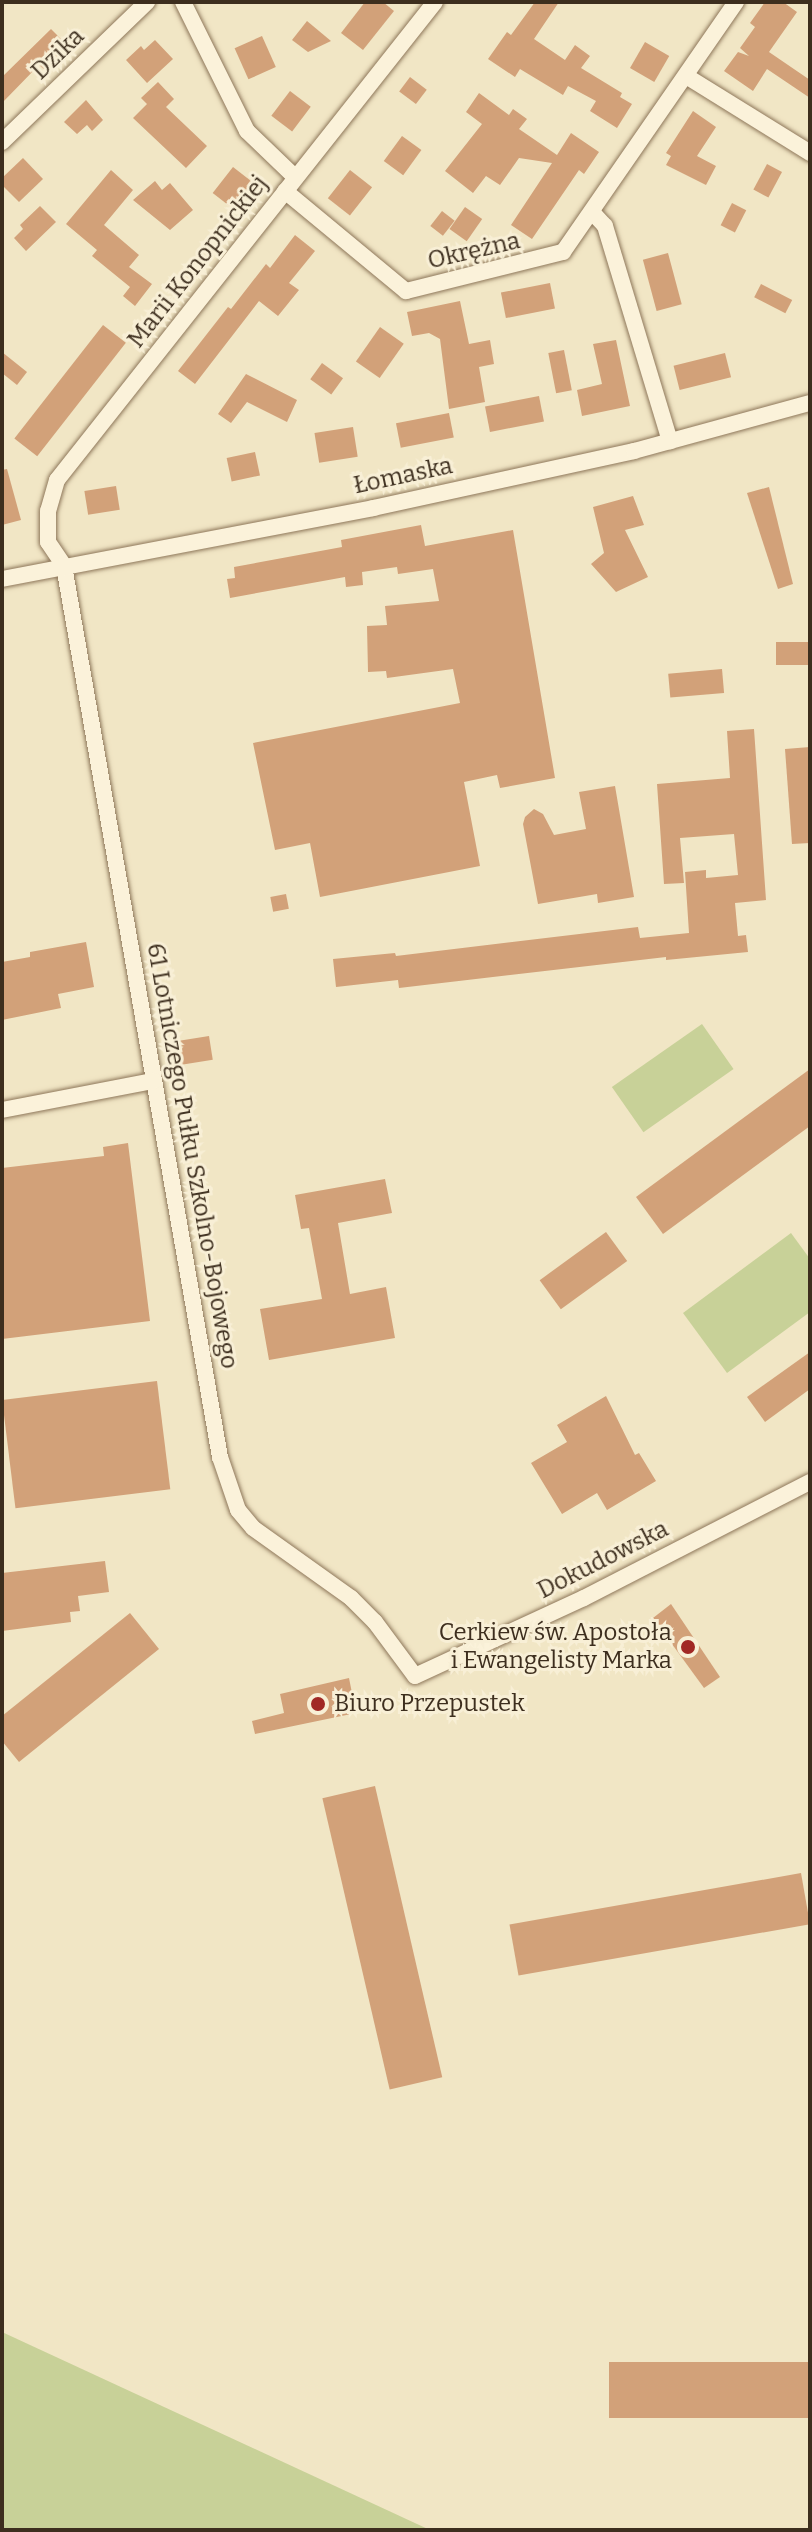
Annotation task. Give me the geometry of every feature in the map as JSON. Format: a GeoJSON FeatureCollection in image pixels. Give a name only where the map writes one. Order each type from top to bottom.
{"type":"FeatureCollection","features":[{"type":"Feature","properties":{"kind":"street","name":"Dzika"},"geometry":{"type":"LineString","coordinates":[[2,142],[147,2]]}},
{"type":"Feature","properties":{"kind":"street"},"geometry":{"type":"LineString","coordinates":[[183,2],[247,131],[295,177]]}},
{"type":"Feature","properties":{"kind":"street","name":"Marii Konopnickiej"},"geometry":{"type":"LineString","coordinates":[[64,566],[48,542],[48,511],[57,480],[435,2]]}},
{"type":"Feature","properties":{"kind":"street","name":"Okrężna"},"geometry":{"type":"LineString","coordinates":[[285,191],[406,291],[563,252],[736,2]]}},
{"type":"Feature","properties":{"kind":"street"},"geometry":{"type":"LineString","coordinates":[[686,76],[810,153]]}},
{"type":"Feature","properties":{"kind":"street"},"geometry":{"type":"LineString","coordinates":[[592,212],[605,226],[670,441]]}},
{"type":"Feature","properties":{"kind":"street","name":"Łomaska"},"geometry":{"type":"LineString","coordinates":[[2,579],[373,508],[670,441],[810,403]]}},
{"type":"Feature","properties":{"kind":"street","name":"61 Lotniczego Pułku Szkolno-Bojowego"},"geometry":{"type":"LineString","coordinates":[[64,566],[227,1486],[238,1510],[253,1528],[351,1598],[398,1650],[415,1676]]}},
{"type":"Feature","properties":{"kind":"street"},"geometry":{"type":"LineString","coordinates":[[2,1110],[153,1081]]}},
{"type":"Feature","properties":{"kind":"street","name":"Dokudowska"},"geometry":{"type":"LineString","coordinates":[[415,1676],[584,1598],[810,1482]]}},
{"type":"Feature","properties":{"kind":"green space"},"geometry":{"type":"Polygon","coordinates":[[[702,1024],[734,1069],[643,1132],[612,1087],[702,1024]]]}},
{"type":"Feature","properties":{"kind":"green space"},"geometry":{"type":"Polygon","coordinates":[[[791,1233],[810,1259],[810,1312],[727,1373],[683,1313],[791,1233]]]}},
{"type":"Feature","properties":{"kind":"green space"},"geometry":{"type":"Polygon","coordinates":[[[2,2332],[430,2530],[2,2530],[2,2332]]]}},
{"type":"Feature","properties":{"kind":"building"},"geometry":{"type":"Polygon","coordinates":[[[365,2],[383,2],[394,11],[363,50],[341,33],[365,2]]]}},
{"type":"Feature","properties":{"kind":"building"},"geometry":{"type":"Polygon","coordinates":[[[535,2],[559,2],[534,39],[565,60],[575,45],[590,56],[581,68],[622,93],[620,97],[632,104],[617,128],[590,111],[596,101],[568,86],[563,95],[520,69],[515,77],[488,59],[507,32],[511,35],[535,2]]]}},
{"type":"Feature","properties":{"kind":"building"},"geometry":{"type":"Polygon","coordinates":[[[765,2],[783,2],[797,12],[769,52],[810,80],[810,98],[767,69],[753,91],[724,71],[738,52],[749,56],[740,48],[755,27],[750,23],[765,2]]]}},
{"type":"Feature","properties":{"kind":"building"},"geometry":{"type":"Polygon","coordinates":[[[307,21],[331,41],[308,52],[292,40],[307,21]]]}},
{"type":"Feature","properties":{"kind":"building"},"geometry":{"type":"Polygon","coordinates":[[[51,29],[70,48],[46,71],[39,65],[2,103],[2,77],[51,29]]]}},
{"type":"Feature","properties":{"kind":"building"},"geometry":{"type":"Polygon","coordinates":[[[262,36],[276,67],[248,79],[235,48],[262,36]]]}},
{"type":"Feature","properties":{"kind":"building"},"geometry":{"type":"Polygon","coordinates":[[[155,40],[173,59],[147,83],[126,60],[141,46],[144,50],[155,40]]]}},
{"type":"Feature","properties":{"kind":"building"},"geometry":{"type":"Polygon","coordinates":[[[645,42],[669,56],[654,82],[630,68],[645,42]]]}},
{"type":"Feature","properties":{"kind":"building"},"geometry":{"type":"Polygon","coordinates":[[[410,77],[427,90],[416,104],[399,91],[410,77]]]}},
{"type":"Feature","properties":{"kind":"building"},"geometry":{"type":"Polygon","coordinates":[[[158,82],[174,99],[166,107],[207,146],[186,168],[133,118],[147,104],[141,98],[158,82]]]}},
{"type":"Feature","properties":{"kind":"building"},"geometry":{"type":"Polygon","coordinates":[[[290,91],[311,107],[292,131],[271,116],[290,91]]]}},
{"type":"Feature","properties":{"kind":"building"},"geometry":{"type":"Polygon","coordinates":[[[479,93],[509,115],[513,109],[527,119],[519,129],[557,155],[571,133],[599,152],[584,174],[579,170],[532,239],[511,225],[552,163],[519,158],[500,185],[486,176],[473,193],[445,171],[482,124],[466,112],[479,93]]]}},
{"type":"Feature","properties":{"kind":"building"},"geometry":{"type":"Polygon","coordinates":[[[86,100],[103,120],[92,131],[87,125],[77,134],[64,122],[86,100]]]}},
{"type":"Feature","properties":{"kind":"building"},"geometry":{"type":"Polygon","coordinates":[[[693,111],[716,127],[697,156],[716,166],[706,185],[666,165],[671,156],[666,153],[693,111]]]}},
{"type":"Feature","properties":{"kind":"building"},"geometry":{"type":"Polygon","coordinates":[[[402,136],[421,150],[403,175],[384,161],[402,136]]]}},
{"type":"Feature","properties":{"kind":"building"},"geometry":{"type":"Polygon","coordinates":[[[23,158],[43,179],[19,202],[2,185],[2,178],[23,158]]]}},
{"type":"Feature","properties":{"kind":"building"},"geometry":{"type":"Polygon","coordinates":[[[767,164],[782,172],[768,198],[753,190],[767,164]]]}},
{"type":"Feature","properties":{"kind":"building"},"geometry":{"type":"Polygon","coordinates":[[[233,167],[256,185],[236,211],[213,193],[233,167]]]}},
{"type":"Feature","properties":{"kind":"building"},"geometry":{"type":"Polygon","coordinates":[[[111,170],[133,190],[104,225],[139,255],[129,267],[152,284],[135,306],[123,296],[130,287],[92,256],[97,250],[66,224],[111,170]]]}},
{"type":"Feature","properties":{"kind":"building"},"geometry":{"type":"Polygon","coordinates":[[[350,170],[372,187],[350,216],[328,198],[350,170]]]}},
{"type":"Feature","properties":{"kind":"building"},"geometry":{"type":"Polygon","coordinates":[[[155,181],[162,190],[170,183],[193,210],[170,230],[133,200],[155,181]]]}},
{"type":"Feature","properties":{"kind":"building"},"geometry":{"type":"Polygon","coordinates":[[[732,203],[746,210],[735,233],[721,225],[732,203]]]}},
{"type":"Feature","properties":{"kind":"building"},"geometry":{"type":"Polygon","coordinates":[[[40,206],[56,222],[26,251],[14,238],[23,229],[20,225],[40,206]]]}},
{"type":"Feature","properties":{"kind":"building"},"geometry":{"type":"Polygon","coordinates":[[[465,207],[482,219],[467,241],[450,229],[465,207]]]}},
{"type":"Feature","properties":{"kind":"building"},"geometry":{"type":"Polygon","coordinates":[[[442,211],[455,221],[443,236],[430,226],[442,211]]]}},
{"type":"Feature","properties":{"kind":"building"},"geometry":{"type":"Polygon","coordinates":[[[295,235],[315,251],[289,283],[299,290],[278,316],[259,301],[195,384],[178,371],[228,307],[231,309],[266,264],[270,268],[295,235]]]}},
{"type":"Feature","properties":{"kind":"building"},"geometry":{"type":"Polygon","coordinates":[[[668,253],[682,304],[657,311],[643,260],[668,253]]]}},
{"type":"Feature","properties":{"kind":"building"},"geometry":{"type":"Polygon","coordinates":[[[550,283],[555,309],[506,318],[501,293],[550,283]]]}},
{"type":"Feature","properties":{"kind":"building"},"geometry":{"type":"Polygon","coordinates":[[[761,284],[792,300],[785,313],[754,297],[761,284]]]}},
{"type":"Feature","properties":{"kind":"building"},"geometry":{"type":"Polygon","coordinates":[[[460,301],[469,344],[490,340],[494,364],[479,367],[485,402],[449,409],[440,339],[429,333],[412,336],[407,312],[460,301]]]}},
{"type":"Feature","properties":{"kind":"building"},"geometry":{"type":"Polygon","coordinates":[[[103,325],[126,343],[37,456],[14,438],[103,325]]]}},
{"type":"Feature","properties":{"kind":"building"},"geometry":{"type":"Polygon","coordinates":[[[380,327],[404,344],[380,378],[356,361],[380,327]]]}},
{"type":"Feature","properties":{"kind":"building"},"geometry":{"type":"Polygon","coordinates":[[[616,340],[630,406],[582,416],[577,390],[602,384],[593,344],[616,340]]]}},
{"type":"Feature","properties":{"kind":"building"},"geometry":{"type":"Polygon","coordinates":[[[564,350],[572,390],[556,393],[548,353],[564,350]]]}},
{"type":"Feature","properties":{"kind":"building"},"geometry":{"type":"Polygon","coordinates":[[[2,352],[27,372],[17,385],[2,373],[2,352]]]}},
{"type":"Feature","properties":{"kind":"building"},"geometry":{"type":"Polygon","coordinates":[[[725,353],[731,377],[680,390],[674,366],[725,353]]]}},
{"type":"Feature","properties":{"kind":"building"},"geometry":{"type":"Polygon","coordinates":[[[322,363],[343,378],[331,394],[310,379],[322,363]]]}},
{"type":"Feature","properties":{"kind":"building"},"geometry":{"type":"Polygon","coordinates":[[[246,374],[297,400],[287,422],[247,402],[231,423],[218,414],[246,374]]]}},
{"type":"Feature","properties":{"kind":"building"},"geometry":{"type":"Polygon","coordinates":[[[539,396],[544,422],[490,432],[485,406],[539,396]]]}},
{"type":"Feature","properties":{"kind":"building"},"geometry":{"type":"Polygon","coordinates":[[[449,413],[454,438],[401,448],[396,423],[449,413]]]}},
{"type":"Feature","properties":{"kind":"building"},"geometry":{"type":"Polygon","coordinates":[[[353,427],[358,457],[319,463],[314,433],[353,427]]]}},
{"type":"Feature","properties":{"kind":"building"},"geometry":{"type":"Polygon","coordinates":[[[255,452],[260,475],[232,482],[227,458],[255,452]]]}},
{"type":"Feature","properties":{"kind":"building"},"geometry":{"type":"Polygon","coordinates":[[[7,469],[21,520],[2,525],[2,470],[7,469]]]}},
{"type":"Feature","properties":{"kind":"building"},"geometry":{"type":"Polygon","coordinates":[[[116,486],[120,510],[88,515],[84,491],[116,486]]]}},
{"type":"Feature","properties":{"kind":"building"},"geometry":{"type":"Polygon","coordinates":[[[769,487],[793,584],[778,589],[747,493],[769,487]]]}},
{"type":"Feature","properties":{"kind":"building"},"geometry":{"type":"Polygon","coordinates":[[[633,496],[644,525],[625,530],[648,577],[616,592],[591,564],[604,553],[593,507],[633,496]]]}},
{"type":"Feature","properties":{"kind":"building"},"geometry":{"type":"Polygon","coordinates":[[[421,525],[425,546],[513,530],[555,778],[500,788],[497,775],[464,782],[480,866],[320,897],[310,843],[275,850],[253,743],[460,703],[453,669],[387,678],[386,671],[368,672],[367,626],[387,625],[385,606],[439,601],[433,569],[398,574],[397,567],[362,572],[363,585],[346,587],[345,577],[230,598],[227,579],[235,578],[234,567],[342,547],[341,540],[421,525]]]}},
{"type":"Feature","properties":{"kind":"building"},"geometry":{"type":"Polygon","coordinates":[[[776,642],[810,642],[810,665],[776,665],[776,642]]]}},
{"type":"Feature","properties":{"kind":"building"},"geometry":{"type":"Polygon","coordinates":[[[722,669],[724,693],[670,698],[668,674],[722,669]]]}},
{"type":"Feature","properties":{"kind":"building"},"geometry":{"type":"Polygon","coordinates":[[[754,729],[766,900],[735,903],[738,936],[746,935],[748,952],[666,960],[666,957],[399,988],[398,980],[336,987],[333,959],[395,953],[396,956],[638,927],[640,938],[689,933],[685,872],[706,870],[706,878],[738,875],[734,834],[680,838],[684,883],[664,884],[657,784],[730,778],[727,731],[754,729]]]}},
{"type":"Feature","properties":{"kind":"building"},"geometry":{"type":"Polygon","coordinates":[[[810,747],[810,843],[792,844],[785,749],[810,747]]]}},
{"type":"Feature","properties":{"kind":"building"},"geometry":{"type":"Polygon","coordinates":[[[615,786],[634,897],[598,903],[597,894],[538,904],[523,824],[525,817],[534,809],[543,814],[554,835],[586,829],[579,792],[615,786]]]}},
{"type":"Feature","properties":{"kind":"building"},"geometry":{"type":"Polygon","coordinates":[[[286,894],[289,909],[273,912],[270,897],[286,894]]]}},
{"type":"Feature","properties":{"kind":"building"},"geometry":{"type":"Polygon","coordinates":[[[86,942],[94,987],[58,994],[61,1008],[2,1020],[2,962],[30,957],[30,952],[86,942]]]}},
{"type":"Feature","properties":{"kind":"building"},"geometry":{"type":"Polygon","coordinates":[[[209,1036],[213,1060],[175,1066],[171,1042],[209,1036]]]}},
{"type":"Feature","properties":{"kind":"building"},"geometry":{"type":"Polygon","coordinates":[[[810,1069],[810,1126],[663,1234],[636,1197],[810,1069]]]}},
{"type":"Feature","properties":{"kind":"building"},"geometry":{"type":"Polygon","coordinates":[[[128,1143],[150,1321],[2,1339],[2,1168],[104,1156],[103,1147],[128,1143]]]}},
{"type":"Feature","properties":{"kind":"building"},"geometry":{"type":"Polygon","coordinates":[[[385,1179],[392,1213],[338,1223],[350,1294],[386,1287],[395,1338],[269,1360],[260,1309],[322,1299],[309,1228],[301,1229],[295,1195],[385,1179]]]}},
{"type":"Feature","properties":{"kind":"building"},"geometry":{"type":"Polygon","coordinates":[[[606,1232],[627,1261],[561,1309],[540,1280],[606,1232]]]}},
{"type":"Feature","properties":{"kind":"building"},"geometry":{"type":"Polygon","coordinates":[[[810,1352],[810,1389],[765,1422],[747,1397],[810,1352]]]}},
{"type":"Feature","properties":{"kind":"building"},"geometry":{"type":"Polygon","coordinates":[[[157,1381],[170,1489],[15,1508],[2,1400],[157,1381]]]}},
{"type":"Feature","properties":{"kind":"building"},"geometry":{"type":"Polygon","coordinates":[[[606,1396],[635,1455],[639,1453],[656,1481],[607,1510],[597,1493],[562,1514],[531,1463],[567,1442],[557,1425],[606,1396]]]}},
{"type":"Feature","properties":{"kind":"building"},"geometry":{"type":"Polygon","coordinates":[[[105,1561],[109,1592],[78,1596],[80,1611],[70,1612],[71,1622],[2,1631],[2,1573],[105,1561]]]}},
{"type":"Feature","properties":{"kind":"building","name":"Cerkiew św. Apostoła i Ewangelisty Marka"},"geometry":{"type":"Polygon","coordinates":[[[671,1604],[720,1677],[704,1688],[653,1618],[671,1604]]]}},
{"type":"Feature","properties":{"kind":"building"},"geometry":{"type":"Polygon","coordinates":[[[130,1613],[159,1649],[19,1762],[2,1741],[2,1716],[130,1613]]]}},
{"type":"Feature","properties":{"kind":"building","name":"Biuro Przepustek"},"geometry":{"type":"Polygon","coordinates":[[[349,1678],[356,1713],[255,1734],[252,1721],[284,1713],[280,1694],[349,1678]]]}},
{"type":"Feature","properties":{"kind":"building"},"geometry":{"type":"Polygon","coordinates":[[[375,1786],[442,2077],[390,2089],[322,1798],[375,1786]]]}},
{"type":"Feature","properties":{"kind":"building"},"geometry":{"type":"Polygon","coordinates":[[[801,1873],[810,1924],[519,1976],[509,1924],[801,1873]]]}},
{"type":"Feature","properties":{"kind":"building"},"geometry":{"type":"Polygon","coordinates":[[[609,2362],[810,2362],[810,2418],[609,2418],[609,2362]]]}},
{"type":"Feature","properties":{"kind":"place","name":"Cerkiew św. Apostoła i Ewangelisty Marka"},"geometry":{"type":"Point","coordinates":[688,1647]}},
{"type":"Feature","properties":{"kind":"place","name":"Biuro Przepustek"},"geometry":{"type":"Point","coordinates":[318,1704]}}]}
